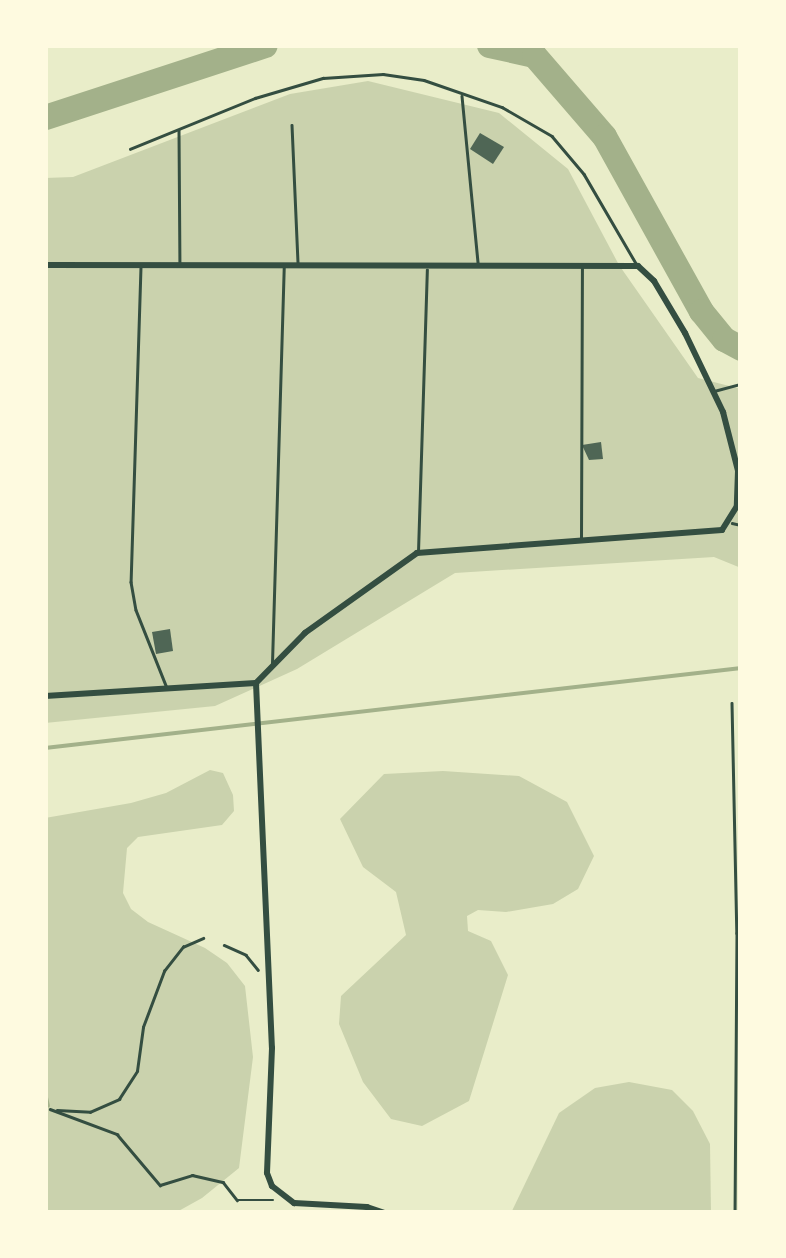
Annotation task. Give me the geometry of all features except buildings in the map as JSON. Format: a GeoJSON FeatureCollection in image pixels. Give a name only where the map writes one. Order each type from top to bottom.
{"type":"FeatureCollection","features":[{"type":"Feature","properties":{"kind":"street"},"geometry":{"type":"LineString","coordinates":[[45,265],[427,269],[638,266],[654,281],[714,391],[738,471],[737,506],[730,522],[712,533],[418,553],[305,633],[256,683],[272,1048],[268,1173],[285,1199],[367,1207],[384,1213]]}},
{"type":"Feature","properties":{"kind":"street"},"geometry":{"type":"LineString","coordinates":[[45,696],[256,683]]}},
{"type":"Feature","properties":{"kind":"lane"},"geometry":{"type":"LineString","coordinates":[[130,149],[255,98],[350,74],[424,80],[502,107],[552,136],[584,174],[638,266]]}},
{"type":"Feature","properties":{"kind":"lane"},"geometry":{"type":"LineString","coordinates":[[462,94],[478,268]]}},
{"type":"Feature","properties":{"kind":"lane"},"geometry":{"type":"LineString","coordinates":[[292,125],[298,268]]}},
{"type":"Feature","properties":{"kind":"lane"},"geometry":{"type":"LineString","coordinates":[[180,128],[180,266]]}},
{"type":"Feature","properties":{"kind":"lane"},"geometry":{"type":"LineString","coordinates":[[581,541],[582,264]]}},
{"type":"Feature","properties":{"kind":"lane"},"geometry":{"type":"LineString","coordinates":[[140,266],[131,582],[136,610],[168,688]]}},
{"type":"Feature","properties":{"kind":"lane"},"geometry":{"type":"LineString","coordinates":[[272,664],[284,268]]}},
{"type":"Feature","properties":{"kind":"lane"},"geometry":{"type":"LineString","coordinates":[[418,553],[427,269]]}},
{"type":"Feature","properties":{"kind":"lane"},"geometry":{"type":"LineString","coordinates":[[714,391],[741,384]]}},
{"type":"Feature","properties":{"kind":"lane"},"geometry":{"type":"LineString","coordinates":[[730,522],[741,525]]}},
{"type":"Feature","properties":{"kind":"lane"},"geometry":{"type":"LineString","coordinates":[[732,704],[735,1213]]}},
{"type":"Feature","properties":{"kind":"lane"},"geometry":{"type":"LineString","coordinates":[[734,798],[741,798]]}},
{"type":"Feature","properties":{"kind":"path"},"geometry":{"type":"LineString","coordinates":[[203,938],[183,947],[164,971],[143,1027],[137,1071],[120,1099],[90,1112],[50,1109],[117,1134],[160,1184],[192,1174],[223,1182],[237,1200],[285,1199]]}},
{"type":"Feature","properties":{"kind":"path"},"geometry":{"type":"LineString","coordinates":[[224,945],[246,955],[268,984]]}},
{"type":"Feature","properties":{"kind":"green space"},"geometry":{"type":"Polygon","coordinates":[[[368,81],[499,113],[568,169],[619,265],[698,378],[741,389],[741,568],[714,557],[455,573],[297,669],[215,706],[45,723],[45,178],[73,177],[290,94],[368,81]]]}},
{"type":"Feature","properties":{"kind":"green space"},"geometry":{"type":"Polygon","coordinates":[[[210,770],[223,773],[233,795],[234,811],[222,825],[138,837],[127,848],[123,893],[131,909],[148,922],[205,948],[227,963],[245,986],[253,1057],[239,1168],[202,1198],[175,1213],[45,1213],[45,818],[166,793],[210,770]]]}},
{"type":"Feature","properties":{"kind":"green space"},"geometry":{"type":"Polygon","coordinates":[[[443,771],[519,776],[567,802],[594,856],[578,889],[553,904],[506,912],[478,910],[467,916],[468,931],[491,941],[508,975],[469,1101],[422,1126],[391,1119],[363,1082],[339,1024],[341,996],[406,935],[396,892],[363,867],[340,819],[384,774],[443,771]]]}},
{"type":"Feature","properties":{"kind":"green space"},"geometry":{"type":"Polygon","coordinates":[[[629,1082],[672,1090],[693,1111],[710,1144],[711,1213],[511,1213],[559,1113],[595,1088],[629,1082]]]}},
{"type":"Feature","properties":{"kind":"waterway"},"geometry":{"type":"LineString","coordinates":[[45,117],[265,45]]}},
{"type":"Feature","properties":{"kind":"waterway"},"geometry":{"type":"LineString","coordinates":[[489,45],[534,55],[604,136],[701,311],[724,339],[741,348]]}},
{"type":"Feature","properties":{"kind":"waterway"},"geometry":{"type":"LineString","coordinates":[[45,748],[741,668]]}},
{"type":"Feature","properties":{"kind":"waterway"},"geometry":{"type":"LineString","coordinates":[[45,1093],[48,1106]]}}]}
